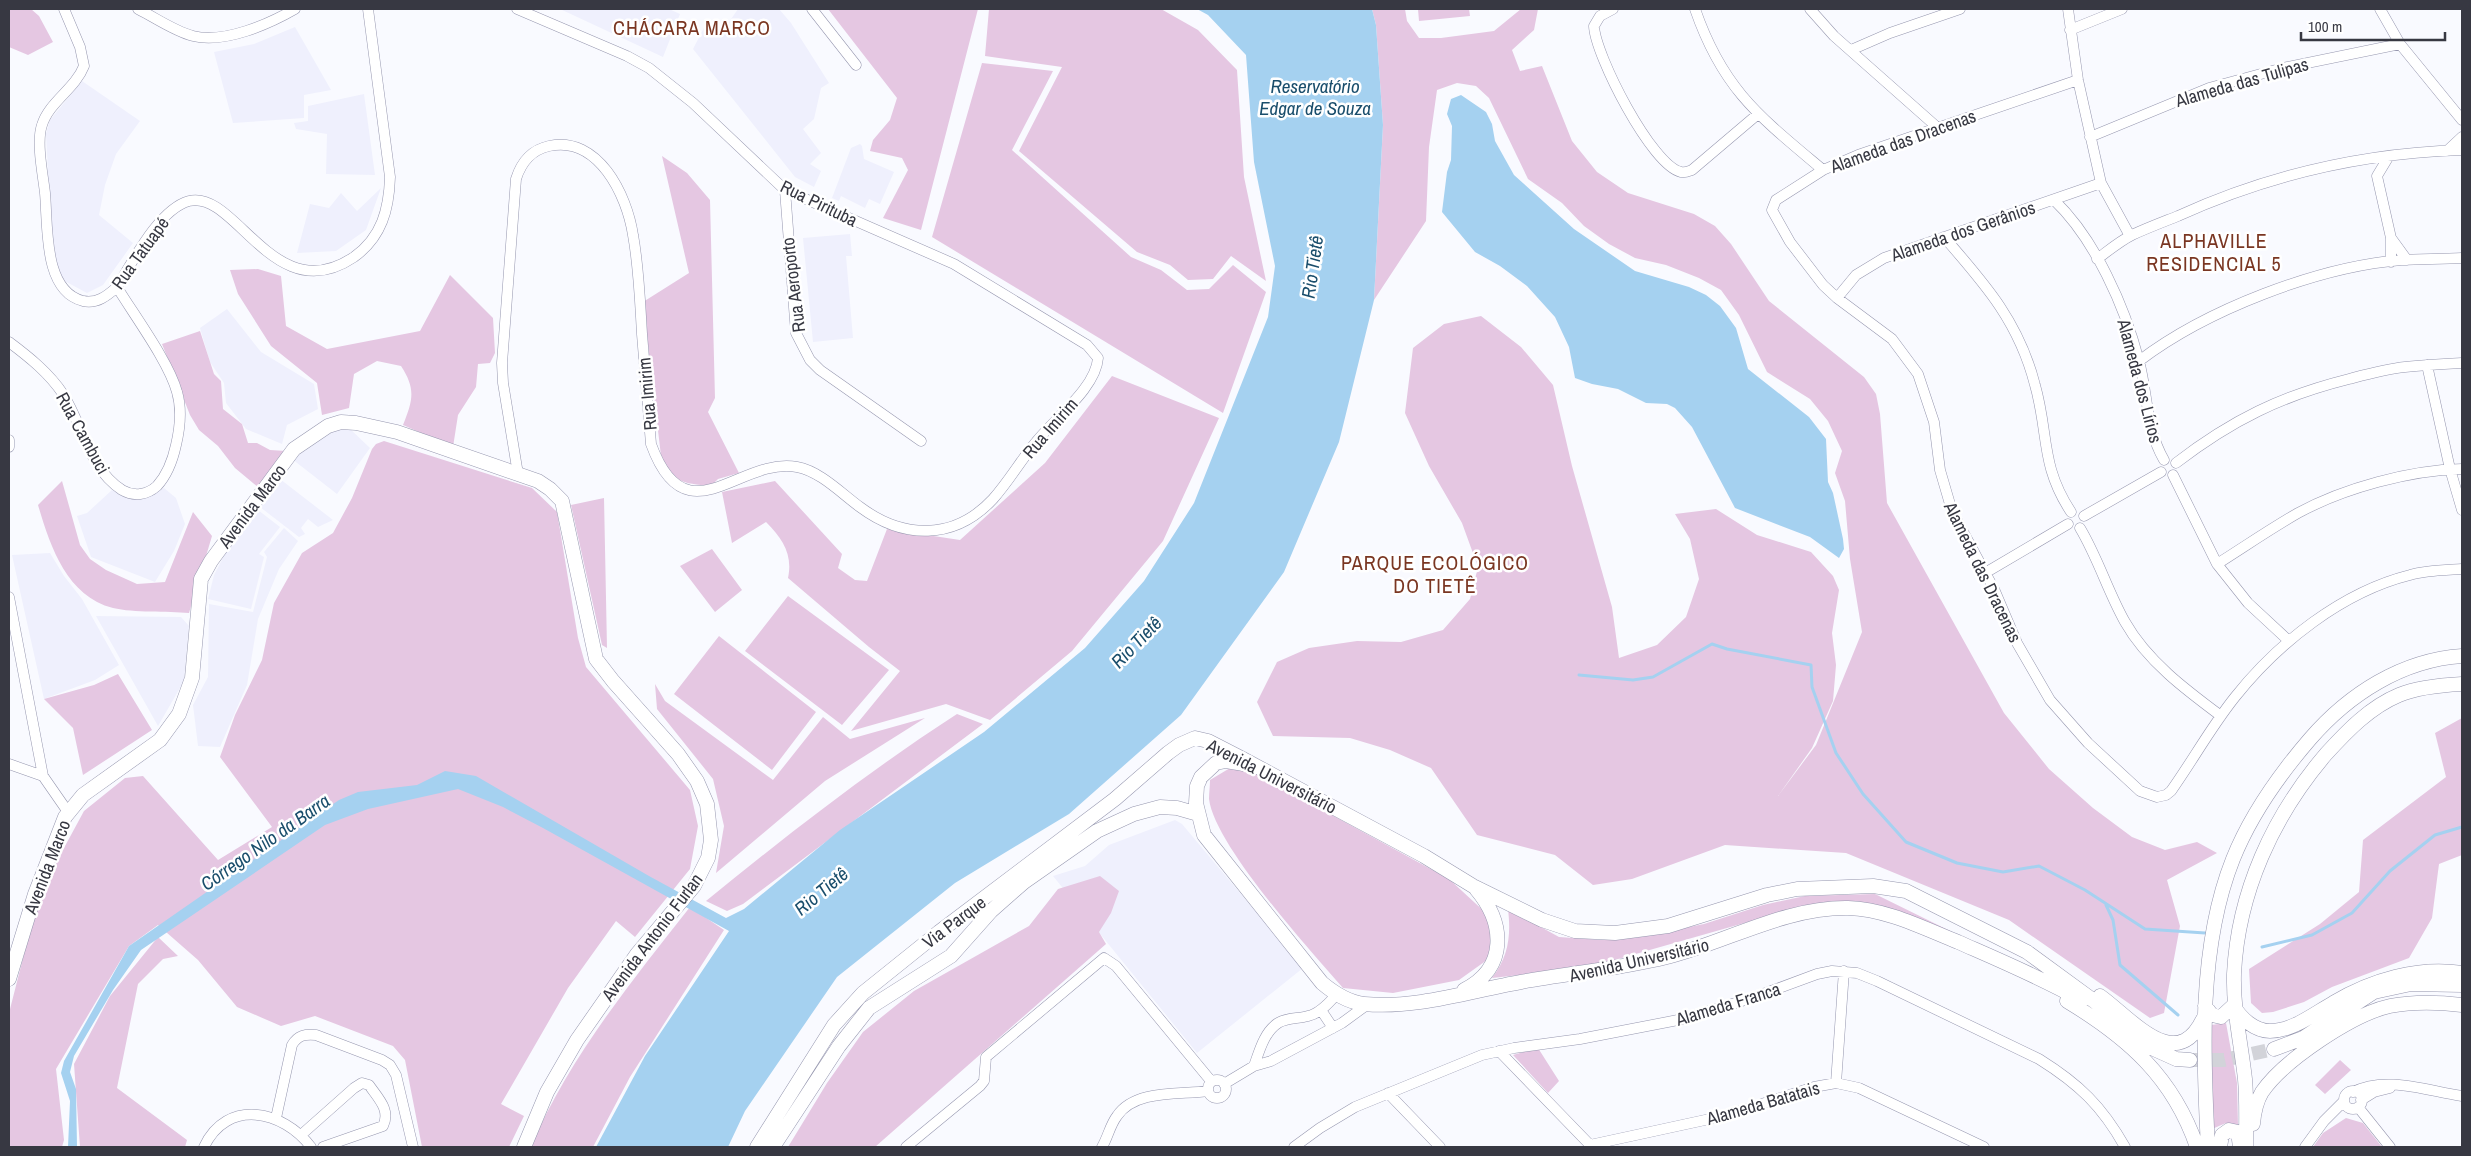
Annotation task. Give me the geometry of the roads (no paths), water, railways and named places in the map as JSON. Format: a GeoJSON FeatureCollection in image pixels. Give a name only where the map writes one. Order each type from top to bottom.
{"type":"FeatureCollection","features":[{"type":"Feature","properties":{"kind":"main road","name":"Avenida Marco"},"geometry":{"type":"LineString","coordinates":[[9,979],[41,878],[59,830],[68,812],[83,795],[136,759],[171,728],[179,714],[192,678],[201,580],[211,561],[294,450],[328,426],[341,422],[356,423],[397,432],[538,481],[550,489],[562,501],[596,659],[613,682]]}},
{"type":"Feature","properties":{"kind":"main road"},"geometry":{"type":"LineString","coordinates":[[2208,1147],[2204,1066],[2204,1012],[2208,970],[2222,891],[2245,834],[2262,802],[2278,778],[2332,715],[2378,682],[2401,670],[2427,662],[2462,656]]}},
{"type":"Feature","properties":{"kind":"main road","name":"Avenida Antonio Furlan"},"geometry":{"type":"LineString","coordinates":[[524,1147],[547,1092],[591,1018],[637,954],[694,886],[709,849],[711,823],[707,804],[697,781],[678,754],[613,682]]}},
{"type":"Feature","properties":{"kind":"main road"},"geometry":{"type":"LineString","coordinates":[[2244,1147],[2245,1080],[2233,1006],[2236,945],[2244,906],[2266,845],[2296,791],[2342,737],[2368,713],[2411,690],[2462,684]]}},
{"type":"Feature","properties":{"kind":"main road","name":"Avenida Universitário"},"geometry":{"type":"LineString","coordinates":[[1195,738],[1208,741],[1424,856],[1473,886],[1563,928],[1606,933],[1642,931],[1668,926],[1767,896],[1797,889],[1850,886],[1889,887],[1906,891],[2027,952],[2094,1001],[2155,1051],[2176,1059],[2190,1060]]}},
{"type":"Feature","properties":{"kind":"main road","name":"Via Parque"},"geometry":{"type":"LineString","coordinates":[[757,1147],[846,1010],[879,979],[1115,798],[1174,749],[1195,738]]}},
{"type":"Feature","properties":{"kind":"main road","name":"Avenida Universitário"},"geometry":{"type":"LineString","coordinates":[[1254,766],[1226,761],[1210,768],[1201,776],[1197,786],[1198,814],[1204,835],[1322,983],[1336,995],[1368,1004],[1404,1004],[1525,981],[1608,970],[1666,957],[1812,910],[1830,909],[1870,911],[1900,919],[2002,961],[2071,994],[2115,1020]]}},
{"type":"Feature","properties":{"kind":"main road","name":"Via Parque"},"geometry":{"type":"LineString","coordinates":[[772,1147],[839,1046],[869,1008],[951,956],[991,911],[1024,882],[1097,831],[1134,814],[1160,807],[1176,808],[1198,814]]}},
{"type":"Feature","properties":{"kind":"main road"},"geometry":{"type":"LineString","coordinates":[[1456,994],[1474,985],[1481,979],[1487,972],[1496,954],[1498,935],[1494,916],[1485,900],[1473,886]]}},
{"type":"Feature","properties":{"kind":"main road"},"geometry":{"type":"LineString","coordinates":[[939,932],[951,956]]}},
{"type":"Feature","properties":{"kind":"main road"},"geometry":{"type":"LineString","coordinates":[[2027,952],[2060,969],[2161,1041],[2172,1044],[2187,1041],[2196,1034],[2204,1012]]}},
{"type":"Feature","properties":{"kind":"main road"},"geometry":{"type":"LineString","coordinates":[[2002,961],[2088,1014],[2138,1054],[2159,1076],[2176,1098],[2190,1125],[2197,1147]]}},
{"type":"Feature","properties":{"kind":"main road"},"geometry":{"type":"LineString","coordinates":[[2233,1006],[2239,1016],[2246,1021],[2270,1031],[2285,1028],[2302,1021],[2350,993],[2400,976],[2433,970],[2462,973]]}},
{"type":"Feature","properties":{"kind":"main road"},"geometry":{"type":"LineString","coordinates":[[2274,1049],[2304,1038],[2374,992],[2411,984],[2462,985]]}},
{"type":"Feature","properties":{"kind":"main road"},"geometry":{"type":"LineString","coordinates":[[2362,1001],[2416,993],[2462,995]]}},
{"type":"Feature","properties":{"kind":"main road"},"geometry":{"type":"LineString","coordinates":[[2244,1147],[2252,1138],[2254,1109],[2262,1092],[2280,1069],[2359,1016],[2390,1006],[2430,1001],[2462,1005]]}},
{"type":"Feature","properties":{"kind":"main road"},"geometry":{"type":"LineString","coordinates":[[2204,1012],[2222,1017],[2233,1006]]}},
{"type":"Feature","properties":{"kind":"main road"},"geometry":{"type":"LineString","coordinates":[[2220,1147],[2222,1135],[2232,1130],[2240,1135],[2244,1147]]}},
{"type":"Feature","properties":{"kind":"street","name":"Rua Tatuapé"},"geometry":{"type":"LineString","coordinates":[[64,9],[80,47],[84,66],[81,74],[46,115],[42,125],[41,151],[52,270],[61,286],[77,299],[89,302],[98,300],[117,287],[159,224],[177,206],[199,200],[210,204],[228,217],[272,258],[298,268],[331,268],[359,253],[385,218],[390,199],[390,177],[368,9]]}},
{"type":"Feature","properties":{"kind":"street"},"geometry":{"type":"LineString","coordinates":[[138,9],[195,37],[231,35],[257,28],[295,9]]}},
{"type":"Feature","properties":{"kind":"street","name":"Rua Pirituba"},"geometry":{"type":"LineString","coordinates":[[517,9],[627,56],[649,68],[693,103],[785,190],[954,264],[1087,345]]}},
{"type":"Feature","properties":{"kind":"street"},"geometry":{"type":"LineString","coordinates":[[812,9],[856,65]]}},
{"type":"Feature","properties":{"kind":"street"},"geometry":{"type":"LineString","coordinates":[[1613,9],[1600,16],[1594,26],[1602,54],[1633,117],[1658,153],[1674,169],[1682,172],[1692,170],[1758,114]]}},
{"type":"Feature","properties":{"kind":"street"},"geometry":{"type":"LineString","coordinates":[[1695,9],[1715,58],[1744,100],[1823,170]]}},
{"type":"Feature","properties":{"kind":"street"},"geometry":{"type":"LineString","coordinates":[[1810,9],[1820,22],[1938,128]]}},
{"type":"Feature","properties":{"kind":"street"},"geometry":{"type":"LineString","coordinates":[[1851,50],[1875,38],[1960,9]]}},
{"type":"Feature","properties":{"kind":"street"},"geometry":{"type":"LineString","coordinates":[[2068,9],[2078,80],[2101,183],[2130,236]]}},
{"type":"Feature","properties":{"kind":"street"},"geometry":{"type":"LineString","coordinates":[[2070,30],[2122,9]]}},
{"type":"Feature","properties":{"kind":"street"},"geometry":{"type":"LineString","coordinates":[[2380,9],[2400,44],[2460,117],[2462,131]]}},
{"type":"Feature","properties":{"kind":"street","name":"Alameda das Tulipas"},"geometry":{"type":"LineString","coordinates":[[2090,137],[2209,88],[2284,68],[2400,44]]}},
{"type":"Feature","properties":{"kind":"street","name":"Alameda das Dracenas"},"geometry":{"type":"LineString","coordinates":[[2078,80],[1858,155],[1823,170],[1776,200],[1772,210],[1806,266],[1837,298],[1892,338],[1918,374],[1934,422],[1940,470],[1949,504],[1963,535],[1985,573],[2017,643],[2050,700],[2088,743],[2140,791],[2156,797],[2166,795],[2172,791],[2221,716]]}},
{"type":"Feature","properties":{"kind":"street"},"geometry":{"type":"LineString","coordinates":[[2447,151],[2462,137]]}},
{"type":"Feature","properties":{"kind":"street","name":"Rua Imirim"},"geometry":{"type":"LineString","coordinates":[[518,474],[503,383],[502,363],[516,179],[520,167],[527,158],[544,147],[555,144],[577,146],[590,153],[608,173],[628,214],[636,254],[651,444],[659,466],[666,476],[681,486],[693,490],[708,490],[775,467],[799,467],[823,480],[878,520],[900,528],[928,532],[945,528],[974,515],[991,501],[1037,440],[1093,378],[1098,366],[1098,358],[1087,345]]}},
{"type":"Feature","properties":{"kind":"street"},"geometry":{"type":"LineString","coordinates":[[2098,259],[2130,236],[2223,197],[2278,178],[2336,164],[2388,156],[2462,150]]}},
{"type":"Feature","properties":{"kind":"street"},"geometry":{"type":"LineString","coordinates":[[2377,180],[2388,156]]}},
{"type":"Feature","properties":{"kind":"street"},"geometry":{"type":"LineString","coordinates":[[2366,160],[2377,180],[2392,238],[2391,262]]}},
{"type":"Feature","properties":{"kind":"street","name":"Alameda dos Gerânios"},"geometry":{"type":"LineString","coordinates":[[1837,298],[1856,275],[1884,258],[2101,183]]}},
{"type":"Feature","properties":{"kind":"street","name":"Rua Aeroporto"},"geometry":{"type":"LineString","coordinates":[[785,190],[796,333],[801,344],[820,370],[921,442]]}},
{"type":"Feature","properties":{"kind":"street","name":"Alameda dos Lírios"},"geometry":{"type":"LineString","coordinates":[[2054,200],[2074,223],[2098,259],[2121,308],[2139,361],[2150,427],[2164,460]]}},
{"type":"Feature","properties":{"kind":"street"},"geometry":{"type":"LineString","coordinates":[[1944,237],[1987,287],[2016,331],[2036,384],[2048,463],[2062,498],[2072,512]]}},
{"type":"Feature","properties":{"kind":"street"},"geometry":{"type":"LineString","coordinates":[[2392,238],[2407,260]]}},
{"type":"Feature","properties":{"kind":"street"},"geometry":{"type":"LineString","coordinates":[[2139,361],[2158,347],[2189,329],[2260,295],[2340,271],[2407,260],[2462,258]]}},
{"type":"Feature","properties":{"kind":"street","name":"Rua Cambuci"},"geometry":{"type":"LineString","coordinates":[[9,342],[52,379],[64,396],[93,458],[111,482],[130,494],[140,495],[153,490],[161,481],[174,456],[180,413],[178,393],[170,374],[117,287]]}},
{"type":"Feature","properties":{"kind":"street"},"geometry":{"type":"LineString","coordinates":[[2176,463],[2204,441],[2232,424],[2294,394],[2378,372],[2462,363]]}},
{"type":"Feature","properties":{"kind":"street"},"geometry":{"type":"LineString","coordinates":[[2427,366],[2450,469],[2462,510]]}},
{"type":"Feature","properties":{"kind":"street"},"geometry":{"type":"LineString","coordinates":[[9,440],[9,447]]}},
{"type":"Feature","properties":{"kind":"street"},"geometry":{"type":"LineString","coordinates":[[2170,459],[2176,463],[2177,470],[2173,475],[2166,476],[2161,472],[2160,465],[2164,460],[2170,459]]}},
{"type":"Feature","properties":{"kind":"street"},"geometry":{"type":"LineString","coordinates":[[2217,564],[2299,513],[2331,498],[2364,486],[2450,469],[2462,469]]}},
{"type":"Feature","properties":{"kind":"street"},"geometry":{"type":"LineString","coordinates":[[2084,516],[2161,472]]}},
{"type":"Feature","properties":{"kind":"street"},"geometry":{"type":"LineString","coordinates":[[2173,475],[2217,564],[2248,602],[2289,642]]}},
{"type":"Feature","properties":{"kind":"street"},"geometry":{"type":"LineString","coordinates":[[2079,511],[2084,516],[2085,523],[2080,528],[2073,529],[2068,524],[2067,517],[2072,512],[2079,511]]}},
{"type":"Feature","properties":{"kind":"street"},"geometry":{"type":"LineString","coordinates":[[1985,573],[2068,524]]}},
{"type":"Feature","properties":{"kind":"street"},"geometry":{"type":"LineString","coordinates":[[2080,528],[2093,550],[2119,611],[2140,644],[2174,679],[2221,716],[2236,696],[2289,642],[2334,609],[2390,581],[2411,574],[2462,569]]}},
{"type":"Feature","properties":{"kind":"street"},"geometry":{"type":"LineString","coordinates":[[9,597],[44,776],[68,812]]}},
{"type":"Feature","properties":{"kind":"street"},"geometry":{"type":"LineString","coordinates":[[9,764],[44,776]]}},
{"type":"Feature","properties":{"kind":"street"},"geometry":{"type":"LineString","coordinates":[[906,1147],[980,1086],[984,1081],[986,1057],[1104,958],[1116,966],[1210,1086],[1216,1097],[1222,1096],[1225,1089],[1224,1084],[1219,1080],[1210,1086],[1148,1097],[1133,1102],[1124,1107],[1116,1116],[1102,1147]]}},
{"type":"Feature","properties":{"kind":"street"},"geometry":{"type":"LineString","coordinates":[[1836,1083],[1844,971]]}},
{"type":"Feature","properties":{"kind":"street","name":"Alameda Franca"},"geometry":{"type":"LineString","coordinates":[[1296,1147],[1336,1118],[1388,1093],[1499,1051],[1580,1039],[1683,1019],[1755,997],[1817,974],[1844,971],[1877,980],[2040,1059],[2064,1075],[2095,1102],[2109,1120],[2125,1147]]}},
{"type":"Feature","properties":{"kind":"street"},"geometry":{"type":"LineString","coordinates":[[1254,1066],[1267,1035],[1278,1023],[1294,1017],[1310,1016],[1321,1010],[1336,995]]}},
{"type":"Feature","properties":{"kind":"street"},"geometry":{"type":"LineString","coordinates":[[1224,1084],[1254,1066],[1271,1061],[1353,1017],[1368,1004]]}},
{"type":"Feature","properties":{"kind":"street"},"geometry":{"type":"LineString","coordinates":[[1321,1010],[1333,1028]]}},
{"type":"Feature","properties":{"kind":"street"},"geometry":{"type":"LineString","coordinates":[[276,1118],[292,1045],[300,1036],[307,1034],[316,1035],[382,1060],[390,1065],[396,1075],[413,1147]]}},
{"type":"Feature","properties":{"kind":"street"},"geometry":{"type":"LineString","coordinates":[[1499,1051],[1591,1146]]}},
{"type":"Feature","properties":{"kind":"street","name":"Alameda Batatais"},"geometry":{"type":"LineString","coordinates":[[1591,1146],[1728,1116],[1814,1087],[1836,1083],[1859,1088],[1984,1147]]}},
{"type":"Feature","properties":{"kind":"street"},"geometry":{"type":"LineString","coordinates":[[301,1135],[354,1088],[362,1084],[369,1085],[386,1111],[387,1119],[383,1126],[323,1147]]}},
{"type":"Feature","properties":{"kind":"street"},"geometry":{"type":"LineString","coordinates":[[2306,1147],[2324,1121],[2344,1101],[2347,1094],[2373,1084],[2389,1084],[2462,1096]]}},
{"type":"Feature","properties":{"kind":"street"},"geometry":{"type":"LineString","coordinates":[[2344,1101],[2350,1109],[2379,1090],[2401,1086]]}},
{"type":"Feature","properties":{"kind":"street"},"geometry":{"type":"LineString","coordinates":[[2352,1092],[2358,1094],[2360,1104],[2390,1147]]}},
{"type":"Feature","properties":{"kind":"street"},"geometry":{"type":"LineString","coordinates":[[1388,1093],[1440,1147]]}},
{"type":"Feature","properties":{"kind":"street"},"geometry":{"type":"LineString","coordinates":[[204,1147],[220,1124],[233,1118],[254,1114],[276,1118],[301,1135],[310,1147]]}},
{"type":"Feature","properties":{"kind":"water","name":"Reservatório Edgar de Souza"},"geometry":{"type":"Polygon","coordinates":[[[1197,9],[1372,9],[1376,25],[1383,125],[1374,300],[1339,442],[1284,572],[1181,715],[1069,814],[955,883],[837,977],[745,1111],[728,1147],[596,1147],[645,1056],[729,931],[503,807],[458,789],[368,809],[325,825],[141,950],[113,990],[74,1056],[70,1072],[76,1089],[77,1147],[68,1147],[70,1101],[61,1073],[64,1061],[129,946],[339,800],[358,792],[417,785],[445,771],[476,776],[649,876],[726,918],[744,909],[840,830],[984,732],[1085,648],[1144,581],[1194,503],[1268,317],[1275,266],[1254,162],[1246,55],[1208,15],[1197,9]]]}},
{"type":"Feature","properties":{"kind":"water"},"geometry":{"type":"Polygon","coordinates":[[[1461,95],[1486,112],[1492,124],[1495,141],[1514,175],[1574,229],[1635,271],[1689,287],[1706,295],[1720,306],[1736,328],[1748,369],[1809,417],[1826,439],[1828,482],[1833,493],[1843,539],[1844,549],[1839,558],[1810,537],[1735,508],[1692,427],[1675,408],[1667,404],[1646,403],[1618,389],[1592,384],[1575,378],[1569,347],[1555,317],[1527,286],[1500,266],[1475,252],[1442,212],[1447,172],[1451,160],[1452,126],[1447,114],[1451,99],[1461,95]]]}},
{"type":"Feature","properties":{"kind":"waterway"},"geometry":{"type":"LineString","coordinates":[[1579,675],[1633,680],[1653,677],[1712,644],[1727,649],[1811,665],[1812,687],[1836,753],[1863,794],[1906,842],[1957,863],[2003,872],[2039,866],[2085,890],[2145,929],[2205,933]]}},
{"type":"Feature","properties":{"kind":"waterway"},"geometry":{"type":"LineString","coordinates":[[2262,947],[2312,935],[2352,913],[2390,871],[2435,835],[2462,827]]}},
{"type":"Feature","properties":{"kind":"waterway"},"geometry":{"type":"LineString","coordinates":[[2106,905],[2113,920],[2120,965],[2178,1015]]}},
{"type":"Feature","properties":{"kind":"tunnel"},"geometry":{"type":"LineString","coordinates":[[2190,1060],[2224,1060],[2274,1049]]}},
{"type":"Feature","properties":{"kind":"district","name":"CHÁCARA MARCO"},"geometry":{"type":"Point","coordinates":[692,27]}},
{"type":"Feature","properties":{"kind":"district","name":"ALPHAVILLE RESIDENCIAL 5"},"geometry":{"type":"Point","coordinates":[2214,252]}},
{"type":"Feature","properties":{"kind":"district","name":"PARQUE ECOLÓGICO DO TIETÊ"},"geometry":{"type":"Point","coordinates":[1435,574]}},
{"type":"Feature","properties":{"kind":"water label","name":"Rio Tietê"},"geometry":{"type":"Point","coordinates":[1312,267]}},
{"type":"Feature","properties":{"kind":"water label","name":"Rio Tietê"},"geometry":{"type":"Point","coordinates":[1136,642]}},
{"type":"Feature","properties":{"kind":"water label","name":"Córrego Nilo da Barra"},"geometry":{"type":"Point","coordinates":[265,842]}},
{"type":"Feature","properties":{"kind":"water label","name":"Rio Tietê"},"geometry":{"type":"Point","coordinates":[821,891]}}]}
